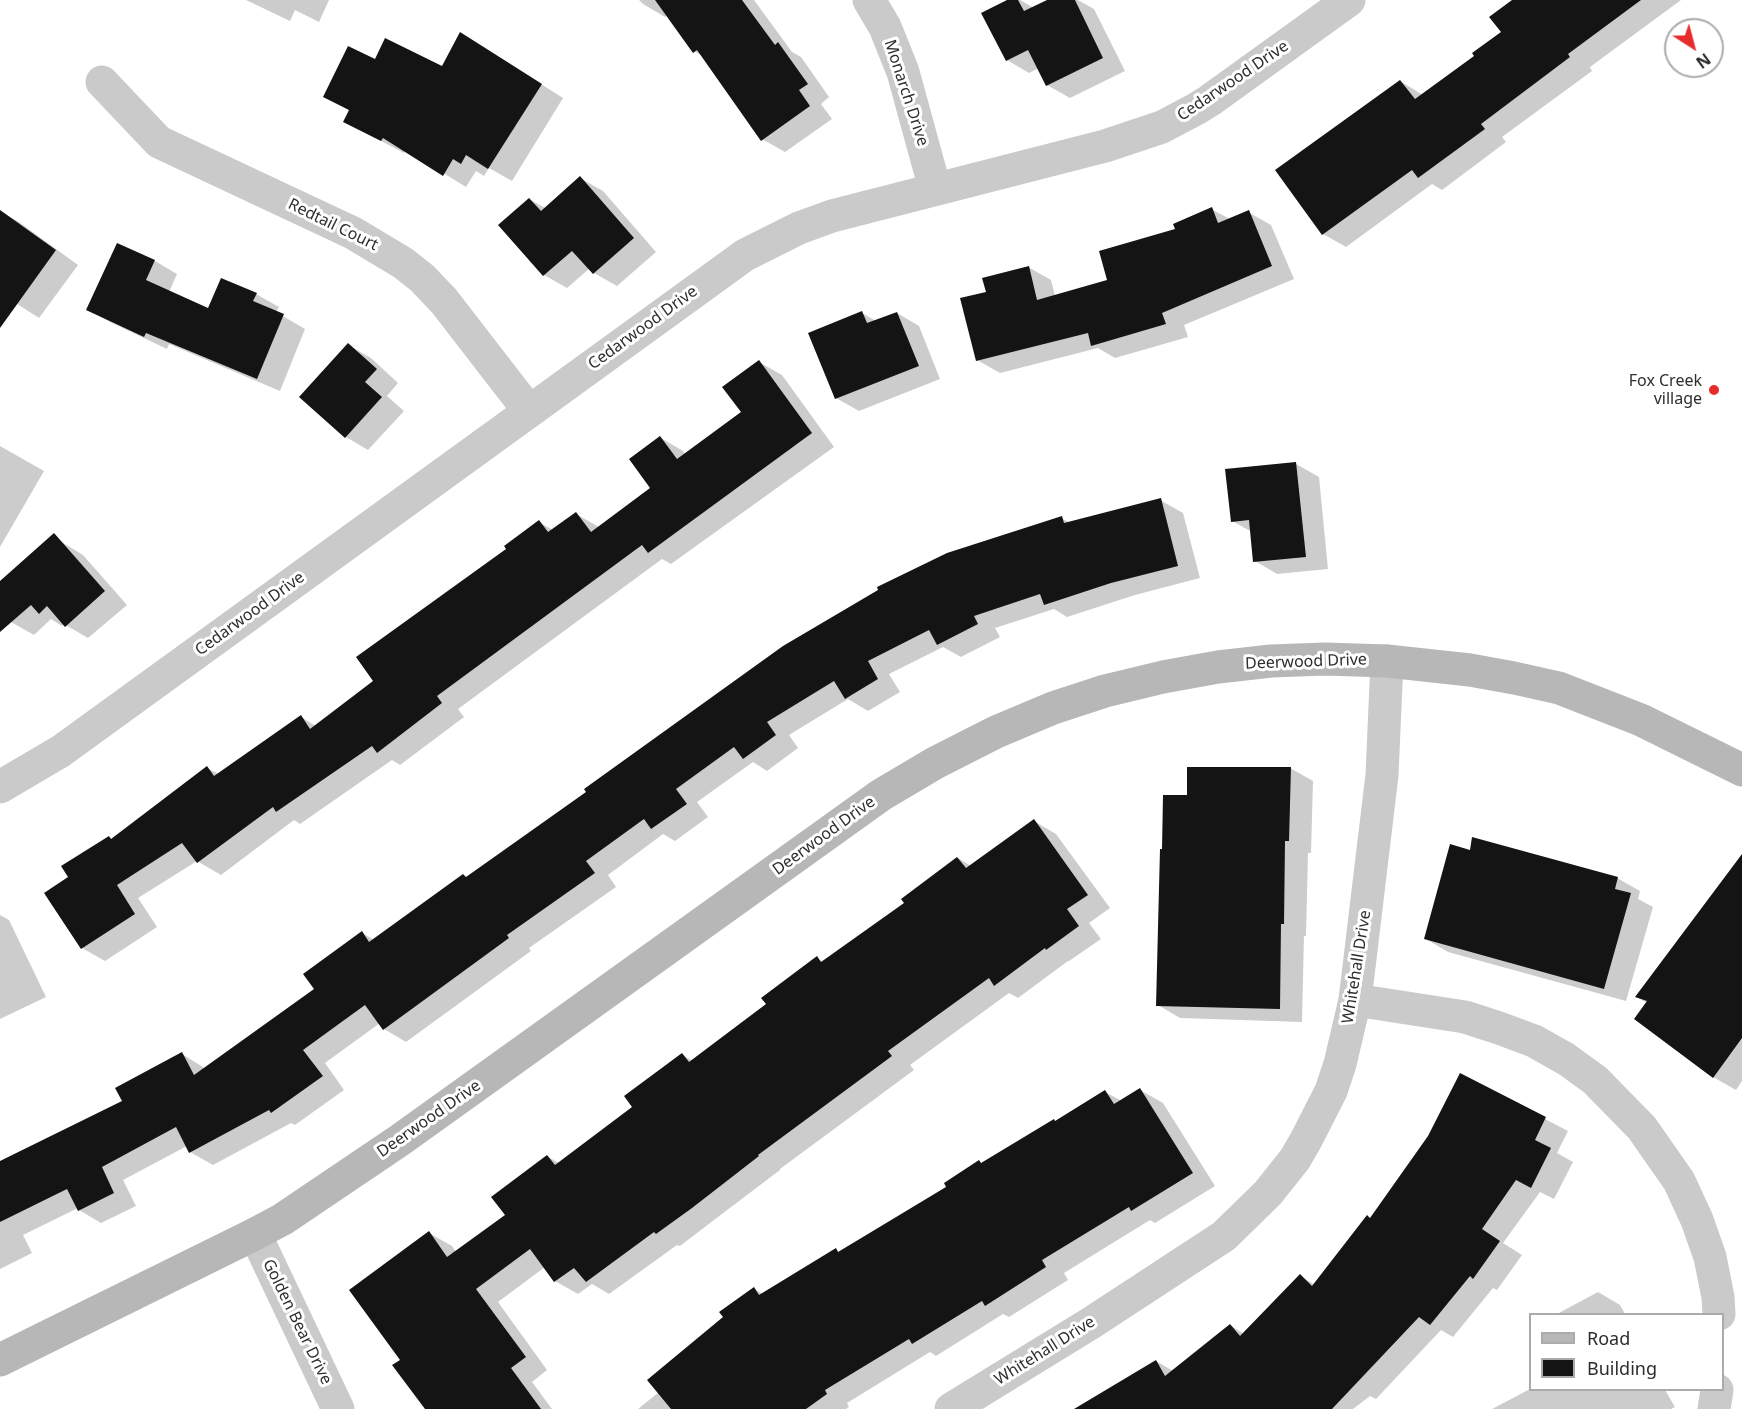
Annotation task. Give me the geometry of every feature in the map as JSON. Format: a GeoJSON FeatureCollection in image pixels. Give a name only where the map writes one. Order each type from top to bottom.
{"type":"FeatureCollection","features":[{"type":"Feature","properties":{"kind":"street","name":"Monarch Drive"},"geometry":{"type":"LineString","coordinates":[[868,0],[885,27],[903,72],[935,189]]}},
{"type":"Feature","properties":{"kind":"street","name":"Cedarwood Drive"},"geometry":{"type":"LineString","coordinates":[[0,787],[61,751],[734,262],[768,242],[832,216],[1105,146],[1162,127],[1209,101],[1349,0]]}},
{"type":"Feature","properties":{"kind":"street","name":"Redtail Court"},"geometry":{"type":"LineString","coordinates":[[102,82],[159,142],[353,233],[403,263],[422,278],[444,301],[529,411]]}},
{"type":"Feature","properties":{"kind":"street","name":"Deerwood Drive"},"geometry":{"type":"LineString","coordinates":[[0,1360],[255,1234],[292,1213],[391,1146],[881,795],[996,732],[1053,708],[1104,691],[1218,667],[1271,661],[1387,660],[1470,670],[1559,688],[1641,720],[1742,770]]}},
{"type":"Feature","properties":{"kind":"street","name":"Whitehall Drive"},"geometry":{"type":"LineString","coordinates":[[951,1409],[1091,1323],[1224,1236],[1252,1209],[1295,1159],[1319,1118],[1340,1064],[1355,1000],[1382,775],[1387,660]]}},
{"type":"Feature","properties":{"kind":"street"},"geometry":{"type":"LineString","coordinates":[[1355,1000],[1465,1017],[1499,1028],[1534,1041],[1566,1059],[1595,1080],[1642,1128],[1679,1181],[1697,1220],[1710,1257],[1719,1313]]}},
{"type":"Feature","properties":{"kind":"street","name":"Golden Bear Drive"},"geometry":{"type":"LineString","coordinates":[[255,1234],[338,1409]]}},
{"type":"Feature","properties":{"kind":"street"},"geometry":{"type":"LineString","coordinates":[[1714,1409],[1717,1391]]}},
{"type":"Feature","properties":{"kind":"building"},"geometry":{"type":"Polygon","coordinates":[[[655,0],[742,0],[775,45],[778,42],[808,84],[799,90],[810,106],[761,141],[697,50],[693,53],[655,0]]]}},
{"type":"Feature","properties":{"kind":"building"},"geometry":{"type":"Polygon","coordinates":[[[1007,0],[1018,0],[1024,11],[1047,0],[1075,0],[1103,58],[1046,86],[1028,50],[1006,61],[981,13],[1007,0]]]}},
{"type":"Feature","properties":{"kind":"building"},"geometry":{"type":"Polygon","coordinates":[[[1512,0],[1641,0],[1568,54],[1570,57],[1481,124],[1485,129],[1418,178],[1412,170],[1322,235],[1275,170],[1400,80],[1415,99],[1474,56],[1472,53],[1501,32],[1489,17],[1512,0]]]}},
{"type":"Feature","properties":{"kind":"building"},"geometry":{"type":"Polygon","coordinates":[[[460,32],[542,84],[488,169],[466,155],[461,164],[453,159],[443,176],[383,138],[381,141],[343,122],[349,110],[323,97],[348,46],[375,59],[385,38],[442,66],[460,32]]]}},
{"type":"Feature","properties":{"kind":"building"},"geometry":{"type":"Polygon","coordinates":[[[580,176],[634,238],[593,274],[572,251],[543,276],[498,225],[529,198],[541,211],[580,176]]]}},
{"type":"Feature","properties":{"kind":"building"},"geometry":{"type":"Polygon","coordinates":[[[1212,207],[1218,223],[1249,210],[1272,266],[1162,313],[1166,324],[1091,346],[1088,333],[976,361],[960,298],[986,292],[982,278],[1029,266],[1037,300],[1107,280],[1099,251],[1175,229],[1173,224],[1212,207]]]}},
{"type":"Feature","properties":{"kind":"building"},"geometry":{"type":"Polygon","coordinates":[[[0,210],[56,250],[0,328],[0,210]]]}},
{"type":"Feature","properties":{"kind":"building"},"geometry":{"type":"Polygon","coordinates":[[[117,243],[155,260],[146,280],[208,308],[221,278],[257,293],[253,301],[284,314],[257,379],[146,333],[144,337],[86,310],[117,243]]]}},
{"type":"Feature","properties":{"kind":"building"},"geometry":{"type":"Polygon","coordinates":[[[862,311],[867,323],[897,312],[919,366],[835,399],[808,333],[862,311]]]}},
{"type":"Feature","properties":{"kind":"building"},"geometry":{"type":"Polygon","coordinates":[[[348,343],[377,369],[365,382],[382,397],[345,438],[299,397],[348,343]]]}},
{"type":"Feature","properties":{"kind":"building"},"geometry":{"type":"Polygon","coordinates":[[[759,360],[812,433],[648,553],[642,545],[437,696],[442,703],[377,753],[372,746],[276,812],[273,807],[197,863],[182,843],[117,885],[135,914],[81,949],[44,893],[68,877],[61,866],[109,836],[111,839],[207,766],[214,776],[301,715],[310,729],[373,681],[356,657],[506,549],[504,546],[539,520],[548,532],[576,512],[591,532],[650,488],[629,459],[660,436],[677,459],[741,412],[722,387],[759,360]]]}},
{"type":"Feature","properties":{"kind":"building"},"geometry":{"type":"Polygon","coordinates":[[[1296,462],[1306,557],[1253,562],[1249,520],[1231,522],[1225,469],[1296,462]]]}},
{"type":"Feature","properties":{"kind":"building"},"geometry":{"type":"Polygon","coordinates":[[[1161,498],[1178,566],[1111,583],[1044,605],[1040,594],[974,616],[978,624],[937,645],[929,630],[868,661],[878,679],[845,699],[834,681],[767,722],[776,735],[743,759],[734,747],[676,789],[687,804],[651,829],[644,819],[586,861],[595,873],[507,935],[509,938],[383,1030],[365,1005],[303,1050],[323,1076],[271,1113],[269,1110],[189,1153],[176,1127],[102,1167],[114,1193],[78,1211],[67,1189],[0,1222],[0,1161],[122,1101],[115,1088],[182,1052],[194,1075],[314,989],[303,974],[362,931],[369,942],[463,874],[466,877],[586,792],[584,789],[783,646],[878,590],[877,587],[947,553],[1062,516],[1064,523],[1161,498]]]}},
{"type":"Feature","properties":{"kind":"building"},"geometry":{"type":"Polygon","coordinates":[[[54,533],[105,591],[65,627],[47,606],[39,614],[31,605],[0,632],[0,581],[54,533]]]}},
{"type":"Feature","properties":{"kind":"building"},"geometry":{"type":"Polygon","coordinates":[[[1187,767],[1291,767],[1289,841],[1285,841],[1284,924],[1281,924],[1280,1009],[1156,1006],[1163,795],[1187,795],[1187,767]]]}},
{"type":"Feature","properties":{"kind":"building"},"geometry":{"type":"Polygon","coordinates":[[[1034,819],[1088,895],[1067,909],[1079,926],[994,986],[989,978],[888,1051],[892,1056],[758,1155],[692,1208],[656,1234],[654,1232],[586,1282],[574,1268],[554,1282],[530,1249],[476,1289],[526,1357],[511,1368],[541,1409],[425,1409],[392,1365],[400,1360],[349,1290],[429,1231],[447,1257],[505,1215],[491,1197],[547,1155],[555,1165],[632,1107],[624,1096],[682,1053],[689,1062],[766,1004],[761,998],[817,956],[821,962],[904,903],[901,899],[957,857],[966,868],[1034,819]]]}},
{"type":"Feature","properties":{"kind":"building"},"geometry":{"type":"Polygon","coordinates":[[[1472,837],[1618,877],[1615,889],[1631,893],[1604,989],[1424,939],[1450,844],[1470,850],[1472,837]]]}},
{"type":"Feature","properties":{"kind":"building"},"geometry":{"type":"Polygon","coordinates":[[[1742,854],[1742,1038],[1713,1078],[1634,1019],[1647,1001],[1635,997],[1742,854]]]}},
{"type":"Feature","properties":{"kind":"building"},"geometry":{"type":"Polygon","coordinates":[[[1460,1073],[1546,1117],[1535,1140],[1551,1148],[1531,1188],[1516,1180],[1482,1229],[1500,1241],[1473,1279],[1470,1276],[1430,1325],[1419,1317],[1332,1409],[1074,1409],[1156,1360],[1165,1376],[1230,1324],[1240,1336],[1300,1274],[1312,1286],[1367,1215],[1370,1218],[1428,1136],[1460,1073]]]}},
{"type":"Feature","properties":{"kind":"building"},"geometry":{"type":"Polygon","coordinates":[[[1140,1088],[1193,1173],[1131,1211],[1129,1207],[1042,1260],[1046,1267],[985,1306],[982,1301],[912,1344],[909,1339],[825,1390],[827,1394],[806,1409],[671,1409],[647,1380],[723,1317],[719,1312],[754,1287],[759,1295],[836,1248],[838,1252],[946,1187],[944,1183],[979,1160],[981,1163],[1105,1090],[1114,1104],[1140,1088]]]}},
{"type":"Feature","properties":{"kind":"place","name":"Fox Creek village"},"geometry":{"type":"Point","coordinates":[1714,390]}}]}
